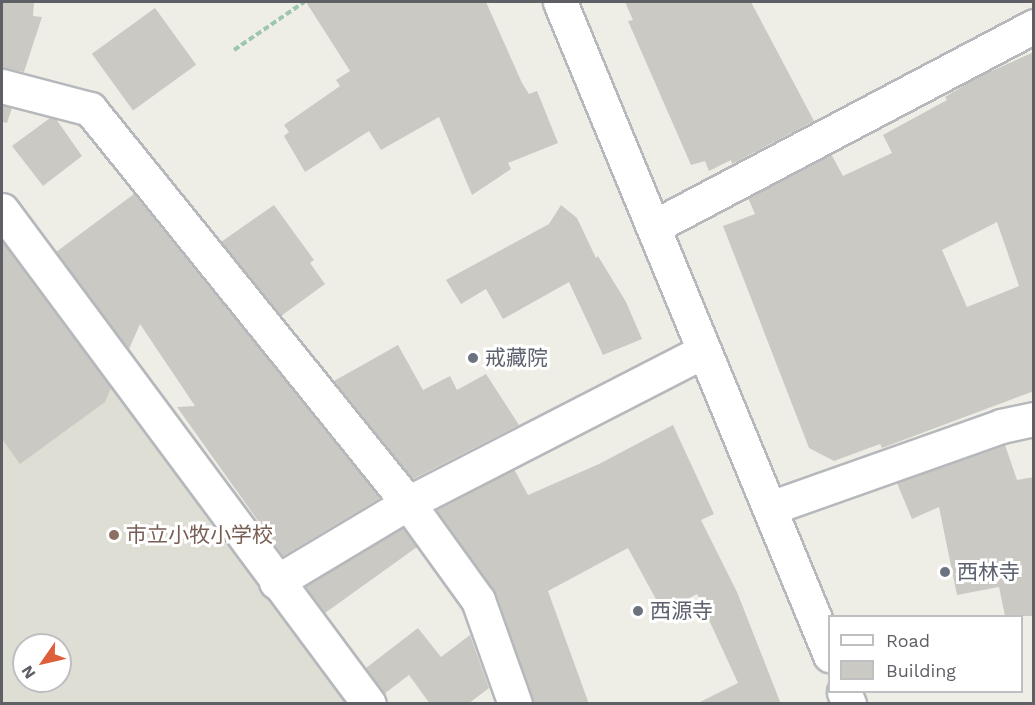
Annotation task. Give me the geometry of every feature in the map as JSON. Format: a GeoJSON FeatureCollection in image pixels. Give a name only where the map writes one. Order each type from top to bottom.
{"type":"FeatureCollection","features":[{"type":"Feature","properties":{"kind":"street"},"geometry":{"type":"LineString","coordinates":[[560,2],[828,650]]}},
{"type":"Feature","properties":{"kind":"street"},"geometry":{"type":"LineString","coordinates":[[653,227],[1034,26]]}},
{"type":"Feature","properties":{"kind":"street"},"geometry":{"type":"LineString","coordinates":[[2,86],[90,109],[408,503],[478,600],[515,704]]}},
{"type":"Feature","properties":{"kind":"street"},"geometry":{"type":"LineString","coordinates":[[2,210],[276,582],[369,704]]}},
{"type":"Feature","properties":{"kind":"street"},"geometry":{"type":"LineString","coordinates":[[276,582],[408,503],[704,351]]}},
{"type":"Feature","properties":{"kind":"street"},"geometry":{"type":"LineString","coordinates":[[770,508],[1001,426],[1034,419]]}},
{"type":"Feature","properties":{"kind":"path"},"geometry":{"type":"LineString","coordinates":[[234,50],[304,2]]}},
{"type":"Feature","properties":{"kind":"shaded area","name":"市立小牧小学校"},"geometry":{"type":"Polygon","coordinates":[[[95,358],[350,703],[2,703],[2,426],[95,358]]]}},
{"type":"Feature","properties":{"kind":"building"},"geometry":{"type":"Polygon","coordinates":[[[2,2],[34,2],[33,16],[42,17],[24,72],[2,68],[2,2]]]}},
{"type":"Feature","properties":{"kind":"building"},"geometry":{"type":"Polygon","coordinates":[[[306,2],[486,2],[522,83],[529,94],[537,91],[558,143],[508,163],[511,169],[472,195],[439,117],[381,150],[369,131],[305,172],[284,136],[289,132],[284,125],[340,86],[336,80],[350,71],[306,2]]]}},
{"type":"Feature","properties":{"kind":"building"},"geometry":{"type":"Polygon","coordinates":[[[625,2],[751,2],[814,121],[732,164],[731,160],[709,171],[705,161],[691,165],[628,21],[633,20],[625,2]]]}},
{"type":"Feature","properties":{"kind":"building"},"geometry":{"type":"Polygon","coordinates":[[[155,8],[196,65],[133,110],[92,54],[155,8]]]}},
{"type":"Feature","properties":{"kind":"building"},"geometry":{"type":"Polygon","coordinates":[[[1034,52],[1034,391],[882,448],[880,444],[834,461],[809,448],[723,226],[755,214],[748,198],[831,154],[843,176],[892,153],[883,135],[947,100],[945,97],[976,78],[1034,52]],[[997,222],[942,250],[967,307],[1019,286],[997,222]]]}},
{"type":"Feature","properties":{"kind":"building"},"geometry":{"type":"Polygon","coordinates":[[[2,105],[12,108],[7,123],[2,122],[2,105]]]}},
{"type":"Feature","properties":{"kind":"building"},"geometry":{"type":"Polygon","coordinates":[[[50,118],[56,119],[82,156],[43,186],[12,146],[50,118]]]}},
{"type":"Feature","properties":{"kind":"building"},"geometry":{"type":"Polygon","coordinates":[[[134,194],[380,498],[283,556],[177,407],[195,406],[140,324],[129,349],[56,252],[134,194]]]}},
{"type":"Feature","properties":{"kind":"building"},"geometry":{"type":"Polygon","coordinates":[[[274,205],[314,260],[310,263],[325,284],[281,316],[221,242],[274,205]]]}},
{"type":"Feature","properties":{"kind":"building"},"geometry":{"type":"Polygon","coordinates":[[[561,205],[577,218],[596,258],[598,256],[626,302],[642,339],[603,355],[569,282],[503,319],[486,289],[461,304],[446,280],[549,224],[561,205]]]}},
{"type":"Feature","properties":{"kind":"building"},"geometry":{"type":"Polygon","coordinates":[[[2,241],[111,388],[105,402],[20,464],[2,439],[2,241]]]}},
{"type":"Feature","properties":{"kind":"building"},"geometry":{"type":"Polygon","coordinates":[[[398,345],[423,390],[450,376],[457,390],[486,374],[519,425],[413,479],[334,381],[398,345]]]}},
{"type":"Feature","properties":{"kind":"building"},"geometry":{"type":"Polygon","coordinates":[[[673,425],[714,514],[701,520],[737,592],[781,704],[696,704],[738,683],[697,594],[663,612],[628,548],[548,591],[589,704],[534,704],[496,593],[436,510],[514,469],[528,495],[599,464],[673,425]]]}},
{"type":"Feature","properties":{"kind":"building"},"geometry":{"type":"Polygon","coordinates":[[[1005,445],[1017,480],[1034,477],[1034,616],[1005,615],[999,587],[957,595],[939,507],[912,519],[897,483],[1005,445]]]}},
{"type":"Feature","properties":{"kind":"building"},"geometry":{"type":"Polygon","coordinates":[[[403,528],[417,547],[325,613],[305,586],[403,528]]]}},
{"type":"Feature","properties":{"kind":"building"},"geometry":{"type":"Polygon","coordinates":[[[418,628],[441,657],[470,635],[489,688],[468,704],[430,704],[409,675],[384,694],[366,668],[418,628]]]}},
{"type":"Feature","properties":{"kind":"place","name":"戒藏院"},"geometry":{"type":"Point","coordinates":[473,358]}},
{"type":"Feature","properties":{"kind":"place","name":"市立小牧小学校"},"geometry":{"type":"Point","coordinates":[114,535]}},
{"type":"Feature","properties":{"kind":"place","name":"西林寺"},"geometry":{"type":"Point","coordinates":[945,572]}},
{"type":"Feature","properties":{"kind":"place","name":"西源寺"},"geometry":{"type":"Point","coordinates":[638,611]}}]}
